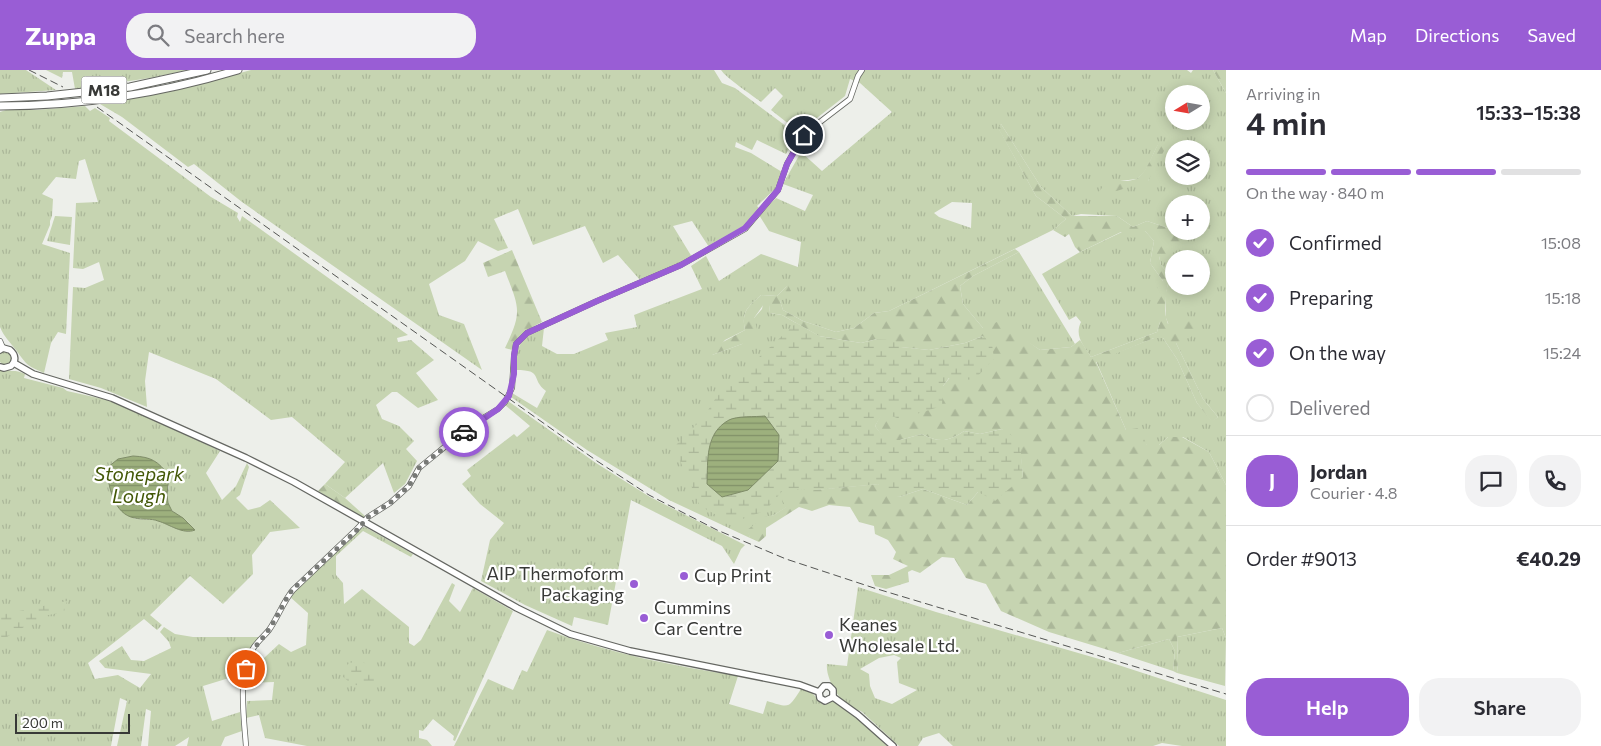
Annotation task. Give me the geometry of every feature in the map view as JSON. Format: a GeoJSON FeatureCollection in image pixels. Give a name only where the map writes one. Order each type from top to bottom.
{"type":"FeatureCollection","features":[{"type":"Feature","properties":{"kind":"highway","name":"M18"},"geometry":{"type":"LineString","coordinates":[[0,98],[47,96],[130,87],[206,70]]}},
{"type":"Feature","properties":{"kind":"highway","name":"M18"},"geometry":{"type":"LineString","coordinates":[[0,108],[50,105],[148,92],[238,70]]}},
{"type":"Feature","properties":{"kind":"main road"},"geometry":{"type":"LineString","coordinates":[[0,367],[8,368],[14,363],[15,356],[10,350],[2,349]]}},
{"type":"Feature","properties":{"kind":"main road"},"geometry":{"type":"LineString","coordinates":[[14,363],[33,374],[112,398],[171,423],[278,474],[517,608],[570,634],[630,651],[777,680],[819,692]]}},
{"type":"Feature","properties":{"kind":"main road"},"geometry":{"type":"LineString","coordinates":[[824,686],[830,686],[833,690],[833,697],[828,701],[822,700],[819,692],[824,686]]}},
{"type":"Feature","properties":{"kind":"main road"},"geometry":{"type":"LineString","coordinates":[[833,697],[858,714],[893,746]]}},
{"type":"Feature","properties":{"kind":"street"},"geometry":{"type":"LineString","coordinates":[[246,746],[244,679],[248,658],[254,647],[269,630],[284,601],[292,590],[356,531],[368,517],[390,503],[409,486],[419,468],[470,426],[498,409],[505,402],[512,388],[516,344],[527,333],[681,265],[745,228],[778,190],[787,164],[804,135],[850,100],[862,70]]}},
{"type":"Feature","properties":{"kind":"street"},"geometry":{"type":"LineString","coordinates":[[0,341],[2,349]]}},
{"type":"Feature","properties":{"kind":"green space"},"geometry":{"type":"Polygon","coordinates":[[[0,70],[26,70],[56,90],[0,94],[0,70]]]}},
{"type":"Feature","properties":{"kind":"green space"},"geometry":{"type":"Polygon","coordinates":[[[46,70],[188,70],[150,78],[75,89],[72,72],[63,72],[62,78],[46,70]]]}},
{"type":"Feature","properties":{"kind":"green space"},"geometry":{"type":"Polygon","coordinates":[[[251,70],[714,70],[722,83],[735,88],[794,132],[789,137],[794,141],[786,154],[757,140],[752,150],[736,142],[735,147],[751,153],[782,172],[777,187],[757,206],[760,209],[743,228],[709,247],[692,221],[673,226],[692,257],[676,266],[640,280],[618,255],[603,263],[585,226],[533,245],[518,209],[494,219],[508,248],[498,251],[478,241],[465,261],[429,284],[439,315],[464,324],[482,370],[242,202],[194,164],[188,167],[122,117],[100,104],[193,86],[251,70]]]}},
{"type":"Feature","properties":{"kind":"green space"},"geometry":{"type":"Polygon","coordinates":[[[721,70],[1187,70],[1191,73],[1193,70],[1213,70],[1226,93],[1226,485],[1209,452],[1183,437],[1168,437],[1159,445],[1147,445],[1126,430],[1096,361],[1154,338],[1163,338],[1177,359],[1197,403],[1212,421],[1218,417],[1203,399],[1166,318],[1165,295],[1210,295],[1210,250],[1165,250],[1165,270],[1161,265],[1159,256],[1173,240],[1210,240],[1210,195],[1165,195],[1165,227],[1147,221],[1133,227],[1117,216],[1081,214],[1072,216],[1041,187],[1001,124],[999,129],[1036,196],[1066,219],[1053,230],[889,311],[874,313],[854,328],[836,332],[803,321],[783,310],[780,301],[787,286],[777,296],[761,295],[752,303],[745,314],[745,330],[725,340],[712,355],[742,344],[763,304],[769,304],[770,313],[782,315],[819,336],[878,484],[814,490],[774,515],[764,518],[748,530],[750,538],[669,500],[587,450],[511,397],[512,393],[537,408],[546,391],[538,383],[534,373],[516,370],[517,354],[521,343],[529,335],[544,328],[542,346],[557,354],[574,354],[608,340],[605,333],[637,327],[634,315],[702,289],[691,266],[706,256],[719,281],[761,254],[798,267],[801,242],[769,231],[759,215],[776,198],[805,211],[813,195],[783,184],[801,152],[822,171],[892,112],[860,83],[850,79],[845,96],[799,132],[771,110],[783,96],[775,88],[761,102],[733,82],[721,70]],[[1160,142],[1140,176],[1136,179],[1120,181],[1148,181],[1160,142]],[[952,202],[934,213],[939,217],[971,228],[972,203],[952,202]]]}},
{"type":"Feature","properties":{"kind":"green space"},"geometry":{"type":"Polygon","coordinates":[[[1213,70],[1226,70],[1226,93],[1213,70]]]}},
{"type":"Feature","properties":{"kind":"green space"},"geometry":{"type":"Polygon","coordinates":[[[85,106],[90,111],[95,108],[110,118],[109,121],[211,197],[238,213],[237,217],[240,222],[242,216],[408,335],[397,338],[398,342],[411,340],[434,360],[416,373],[438,400],[418,408],[397,392],[392,392],[376,405],[382,419],[399,426],[414,441],[406,449],[417,461],[405,484],[394,493],[383,463],[345,498],[325,484],[345,462],[292,417],[271,420],[216,379],[149,352],[145,381],[147,407],[101,388],[69,379],[73,287],[85,288],[104,280],[99,262],[83,269],[73,268],[76,203],[98,202],[85,159],[79,161],[76,179],[56,177],[42,194],[53,199],[50,225],[42,244],[70,253],[66,334],[58,332],[51,343],[44,373],[25,362],[5,337],[0,327],[0,112],[6,110],[36,110],[85,106]]]}},
{"type":"Feature","properties":{"kind":"green space"},"geometry":{"type":"Polygon","coordinates":[[[1001,124],[1041,187],[1072,216],[1117,216],[1133,227],[1147,221],[1165,227],[1165,240],[1181,240],[1182,247],[1177,250],[1165,250],[1165,256],[1159,256],[1161,265],[1165,270],[1166,318],[1168,324],[1187,316],[1200,321],[1191,337],[1176,343],[1203,399],[1218,417],[1212,422],[1197,403],[1177,359],[1163,338],[1154,338],[1096,362],[1126,430],[1138,428],[1147,445],[1159,445],[1168,437],[1182,437],[1209,452],[1226,485],[1226,638],[1222,628],[1177,637],[1177,673],[1173,671],[1175,651],[1169,639],[1118,653],[1049,632],[1001,611],[986,584],[966,578],[954,558],[942,557],[920,573],[912,570],[908,572],[909,582],[886,589],[875,586],[871,575],[889,575],[908,566],[893,559],[896,552],[888,540],[875,534],[874,526],[859,522],[850,507],[829,505],[812,511],[799,507],[766,528],[766,536],[759,542],[750,538],[747,530],[764,517],[774,515],[786,507],[782,500],[799,489],[814,490],[878,484],[899,497],[923,489],[967,505],[978,492],[1023,477],[1021,458],[1002,429],[980,434],[964,431],[943,440],[933,439],[922,434],[900,440],[885,440],[875,426],[882,413],[943,386],[983,336],[965,343],[929,350],[900,347],[877,339],[861,343],[819,336],[782,315],[770,313],[769,305],[764,304],[754,318],[758,333],[742,344],[712,355],[710,349],[745,330],[745,314],[752,303],[761,295],[777,296],[788,285],[791,291],[780,301],[783,310],[803,321],[836,332],[854,328],[874,313],[889,311],[1015,249],[1019,252],[973,276],[960,286],[963,304],[983,328],[999,321],[1040,350],[1071,347],[1080,340],[1091,357],[1157,332],[1160,322],[1152,313],[1158,284],[1163,281],[1150,263],[1154,241],[1145,231],[1132,238],[1121,232],[1080,252],[1075,247],[1069,234],[1065,237],[1053,230],[1066,219],[1036,196],[998,128],[1001,124]]]}},
{"type":"Feature","properties":{"kind":"green space"},"geometry":{"type":"Polygon","coordinates":[[[1160,141],[1165,146],[1165,149],[1148,181],[1104,195],[1099,192],[1104,185],[1136,179],[1147,167],[1160,141]]]}},
{"type":"Feature","properties":{"kind":"green space"},"geometry":{"type":"Polygon","coordinates":[[[55,216],[72,217],[70,245],[47,241],[55,216]]]}},
{"type":"Feature","properties":{"kind":"green space"},"geometry":{"type":"Polygon","coordinates":[[[1145,231],[1154,241],[1150,263],[1163,281],[1160,322],[1157,332],[1091,357],[1079,336],[1081,322],[1076,316],[1069,320],[1042,274],[1080,252],[1122,232],[1145,231]]]}},
{"type":"Feature","properties":{"kind":"green space"},"geometry":{"type":"Polygon","coordinates":[[[512,250],[542,322],[524,333],[517,340],[512,350],[505,348],[517,317],[513,293],[505,271],[488,277],[483,263],[512,250]]]}},
{"type":"Feature","properties":{"kind":"green space"},"geometry":{"type":"Polygon","coordinates":[[[1019,252],[1075,344],[1071,347],[1040,350],[1023,339],[983,328],[963,304],[960,286],[973,276],[1019,252]]]}},
{"type":"Feature","properties":{"kind":"green space"},"geometry":{"type":"Polygon","coordinates":[[[796,323],[819,336],[861,343],[877,339],[894,340],[901,347],[929,350],[965,343],[983,336],[992,344],[994,359],[974,380],[949,378],[943,386],[942,406],[900,419],[883,413],[875,426],[886,440],[900,440],[922,434],[933,439],[943,440],[964,431],[980,434],[1002,429],[1020,441],[1023,477],[995,501],[978,492],[967,505],[923,489],[899,497],[885,494],[878,484],[814,490],[784,489],[765,511],[731,523],[700,506],[674,447],[703,418],[717,396],[796,323]]]}},
{"type":"Feature","properties":{"kind":"green space"},"geometry":{"type":"Polygon","coordinates":[[[3,351],[9,351],[13,358],[9,365],[3,365],[-1,361],[-1,355],[3,351]]]}},
{"type":"Feature","properties":{"kind":"green space"},"geometry":{"type":"Polygon","coordinates":[[[0,370],[18,372],[25,374],[24,378],[63,388],[67,391],[112,401],[220,451],[206,473],[222,500],[236,486],[247,463],[249,467],[240,495],[236,498],[248,510],[260,507],[270,500],[300,528],[270,532],[252,555],[253,574],[223,604],[190,576],[150,615],[162,625],[157,630],[144,619],[88,663],[95,679],[118,675],[140,688],[151,674],[105,668],[99,661],[122,646],[131,660],[144,661],[171,648],[169,642],[160,632],[164,627],[175,634],[193,637],[260,637],[247,656],[242,674],[203,686],[212,721],[240,712],[242,731],[225,737],[221,746],[187,746],[189,737],[175,746],[148,746],[151,711],[146,709],[141,746],[117,746],[127,701],[120,698],[111,746],[0,746],[0,370]],[[133,456],[119,459],[107,468],[112,491],[135,519],[156,520],[188,532],[194,530],[171,509],[167,497],[169,486],[133,456]]]}},
{"type":"Feature","properties":{"kind":"green space"},"geometry":{"type":"Polygon","coordinates":[[[508,401],[596,463],[650,497],[745,545],[734,564],[722,546],[631,500],[608,625],[574,617],[572,626],[525,605],[481,581],[490,540],[504,523],[480,504],[462,484],[471,476],[467,470],[514,434],[517,437],[530,426],[505,405],[508,401]]]}},
{"type":"Feature","properties":{"kind":"green space"},"geometry":{"type":"Polygon","coordinates":[[[325,484],[345,498],[365,516],[364,518],[318,491],[325,484]]]}},
{"type":"Feature","properties":{"kind":"green space"},"geometry":{"type":"Polygon","coordinates":[[[365,527],[413,554],[411,557],[363,531],[336,556],[336,575],[343,583],[344,604],[362,589],[409,627],[409,643],[414,646],[421,640],[452,583],[455,585],[449,601],[460,612],[473,588],[513,611],[455,741],[453,740],[454,736],[433,719],[423,731],[419,730],[419,738],[427,740],[432,746],[307,746],[265,738],[259,715],[246,718],[247,701],[272,700],[274,682],[247,683],[248,667],[254,650],[264,658],[279,644],[291,652],[306,645],[308,613],[289,596],[360,528],[365,527]]]}},
{"type":"Feature","properties":{"kind":"green space"},"geometry":{"type":"Polygon","coordinates":[[[858,587],[936,612],[1106,661],[1226,700],[1226,746],[1182,746],[1162,743],[1153,746],[953,746],[939,733],[923,738],[918,746],[899,746],[861,711],[848,705],[836,693],[829,678],[827,664],[847,666],[858,587]],[[894,655],[879,658],[860,669],[869,674],[870,686],[875,698],[892,704],[917,690],[899,683],[897,662],[901,658],[894,655]]]}},
{"type":"Feature","properties":{"kind":"green space"},"geometry":{"type":"Polygon","coordinates":[[[67,601],[64,612],[43,616],[0,641],[0,615],[67,601]]]}},
{"type":"Feature","properties":{"kind":"green space"},"geometry":{"type":"Polygon","coordinates":[[[1222,628],[1226,638],[1225,686],[1177,673],[1177,637],[1222,628]]]}},
{"type":"Feature","properties":{"kind":"green space"},"geometry":{"type":"Polygon","coordinates":[[[547,630],[641,658],[738,676],[729,704],[763,714],[767,701],[784,706],[788,705],[801,689],[807,691],[824,705],[834,702],[846,708],[887,746],[454,746],[488,679],[513,690],[522,670],[527,672],[547,630]]]}},
{"type":"Feature","properties":{"kind":"green space"},"geometry":{"type":"Polygon","coordinates":[[[1169,639],[1175,651],[1173,671],[1118,653],[1169,639]]]}},
{"type":"Feature","properties":{"kind":"green space"},"geometry":{"type":"Polygon","coordinates":[[[361,661],[375,669],[379,681],[369,686],[360,686],[351,683],[342,676],[342,672],[349,663],[361,661]]]}},
{"type":"Feature","properties":{"kind":"water"},"geometry":{"type":"Polygon","coordinates":[[[765,416],[779,435],[778,461],[748,490],[722,497],[707,484],[709,448],[716,432],[721,425],[732,419],[765,416]]]}},
{"type":"Feature","properties":{"kind":"water","name":"Stonepark Lough"},"geometry":{"type":"Polygon","coordinates":[[[133,456],[145,457],[154,461],[169,475],[168,503],[172,511],[183,518],[195,530],[181,530],[155,520],[138,519],[128,516],[117,506],[111,491],[107,468],[118,459],[133,456]]]}},
{"type":"Feature","properties":{"kind":"railway"},"geometry":{"type":"LineString","coordinates":[[29,70],[63,87]]}},
{"type":"Feature","properties":{"kind":"railway"},"geometry":{"type":"LineString","coordinates":[[97,107],[597,461],[649,495],[717,530],[786,559],[874,588],[1226,694]]}},
{"type":"Feature","properties":{"kind":"way so far"},"geometry":{"type":"LineString","coordinates":[[246,669],[248,658],[254,647],[269,630],[292,590],[356,531],[368,517],[390,503],[409,486],[419,468],[464,432]]}},
{"type":"Feature","properties":{"kind":"place","name":"Cup Print"},"geometry":{"type":"Point","coordinates":[684,576]}},
{"type":"Feature","properties":{"kind":"place","name":"AIP Thermoform Packaging"},"geometry":{"type":"Point","coordinates":[634,584]}},
{"type":"Feature","properties":{"kind":"place","name":"Cummins Car Centre"},"geometry":{"type":"Point","coordinates":[644,618]}},
{"type":"Feature","properties":{"kind":"place","name":"Keanes Wholesale Ltd."},"geometry":{"type":"Point","coordinates":[829,635]}},
{"type":"Feature","properties":{"kind":"route"},"geometry":{"type":"LineString","coordinates":[[464,432],[470,426],[498,409],[509,396],[514,374],[516,344],[527,333],[681,265],[745,228],[778,190],[787,164],[804,135]]}}]}
